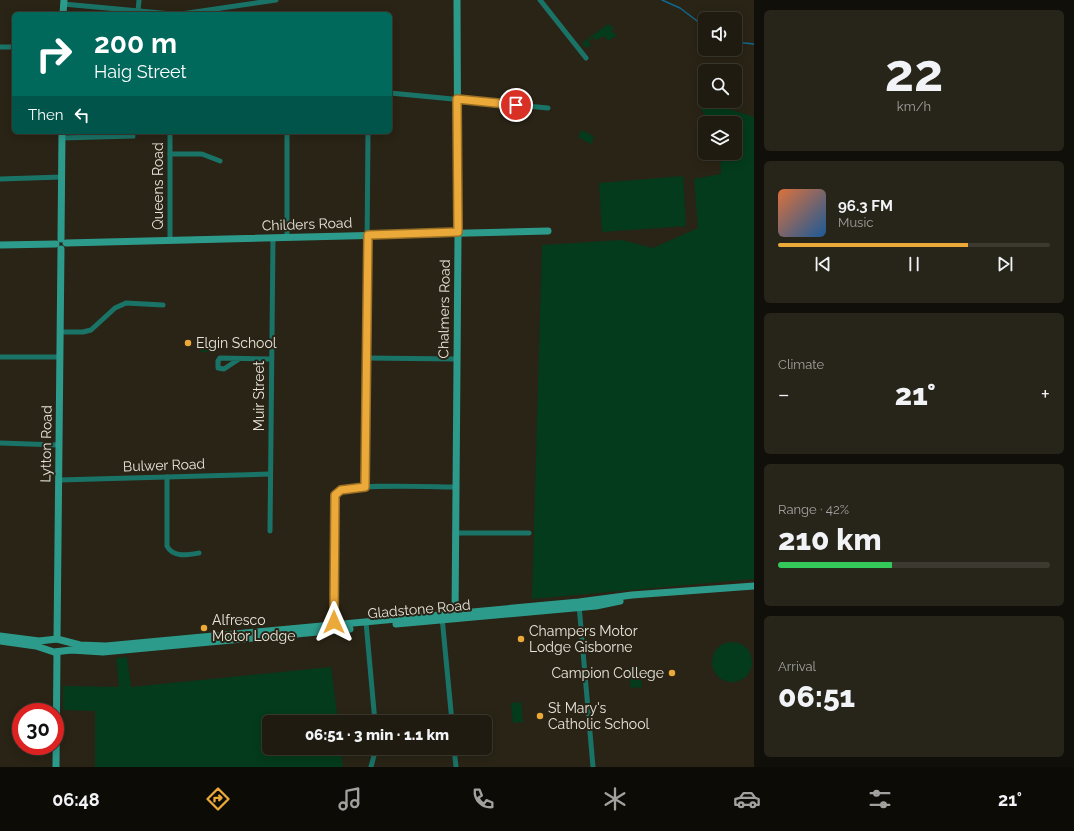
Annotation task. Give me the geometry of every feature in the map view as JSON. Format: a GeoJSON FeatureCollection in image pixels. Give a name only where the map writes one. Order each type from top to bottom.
{"type":"FeatureCollection","features":[{"type":"Feature","properties":{"kind":"main road","name":"Chalmers Road"},"geometry":{"type":"LineString","coordinates":[[454,616],[458,232],[457,0]]}},
{"type":"Feature","properties":{"kind":"main road"},"geometry":{"type":"LineString","coordinates":[[63,12],[64,2]]}},
{"type":"Feature","properties":{"kind":"main road","name":"Lytton Road"},"geometry":{"type":"LineString","coordinates":[[57,640],[62,135]]}},
{"type":"Feature","properties":{"kind":"main road","name":"Childers Road"},"geometry":{"type":"LineString","coordinates":[[0,246],[458,232],[548,231]]}},
{"type":"Feature","properties":{"kind":"main road","name":"Gladstone Road"},"geometry":{"type":"LineString","coordinates":[[0,641],[36,646],[57,651],[71,650],[103,652],[646,598],[658,594],[754,586]]}},
{"type":"Feature","properties":{"kind":"main road","name":"Gladstone Road"},"geometry":{"type":"LineString","coordinates":[[0,636],[57,640],[91,646],[106,646],[334,628]]}},
{"type":"Feature","properties":{"kind":"main road"},"geometry":{"type":"LineString","coordinates":[[56,767],[57,651],[63,646],[57,640],[50,646],[57,651]]}},
{"type":"Feature","properties":{"kind":"street"},"geometry":{"type":"LineString","coordinates":[[138,11],[139,0]]}},
{"type":"Feature","properties":{"kind":"street"},"geometry":{"type":"LineString","coordinates":[[195,12],[276,0]]}},
{"type":"Feature","properties":{"kind":"street"},"geometry":{"type":"LineString","coordinates":[[540,0],[586,58]]}},
{"type":"Feature","properties":{"kind":"street"},"geometry":{"type":"LineString","coordinates":[[64,2],[149,12]]}},
{"type":"Feature","properties":{"kind":"street"},"geometry":{"type":"LineString","coordinates":[[0,47],[12,47]]}},
{"type":"Feature","properties":{"kind":"street"},"geometry":{"type":"LineString","coordinates":[[392,93],[548,108]]}},
{"type":"Feature","properties":{"kind":"street","name":"Queens Road"},"geometry":{"type":"LineString","coordinates":[[170,134],[170,241]]}},
{"type":"Feature","properties":{"kind":"street"},"geometry":{"type":"LineString","coordinates":[[287,134],[287,237]]}},
{"type":"Feature","properties":{"kind":"street"},"geometry":{"type":"LineString","coordinates":[[365,487],[368,134]]}},
{"type":"Feature","properties":{"kind":"street"},"geometry":{"type":"LineString","coordinates":[[62,135],[133,136]]}},
{"type":"Feature","properties":{"kind":"street"},"geometry":{"type":"LineString","coordinates":[[170,154],[202,154],[220,161]]}},
{"type":"Feature","properties":{"kind":"street"},"geometry":{"type":"LineString","coordinates":[[0,179],[62,177]]}},
{"type":"Feature","properties":{"kind":"street","name":"Muir Street"},"geometry":{"type":"LineString","coordinates":[[270,531],[273,238]]}},
{"type":"Feature","properties":{"kind":"street"},"geometry":{"type":"LineString","coordinates":[[60,332],[83,332],[91,330],[115,308],[126,303],[163,305]]}},
{"type":"Feature","properties":{"kind":"street"},"geometry":{"type":"LineString","coordinates":[[0,357],[60,357]]}},
{"type":"Feature","properties":{"kind":"street"},"geometry":{"type":"LineString","coordinates":[[239,359],[271,358]]}},
{"type":"Feature","properties":{"kind":"street"},"geometry":{"type":"LineString","coordinates":[[366,358],[457,360]]}},
{"type":"Feature","properties":{"kind":"street"},"geometry":{"type":"LineString","coordinates":[[0,443],[59,444]]}},
{"type":"Feature","properties":{"kind":"street","name":"Bulwer Road"},"geometry":{"type":"LineString","coordinates":[[59,480],[270,474]]}},
{"type":"Feature","properties":{"kind":"street"},"geometry":{"type":"LineString","coordinates":[[167,477],[168,546],[173,553],[177,554],[199,553]]}},
{"type":"Feature","properties":{"kind":"street"},"geometry":{"type":"LineString","coordinates":[[334,628],[334,497],[336,492],[365,487],[455,487]]}},
{"type":"Feature","properties":{"kind":"street"},"geometry":{"type":"LineString","coordinates":[[455,533],[529,533]]}},
{"type":"Feature","properties":{"kind":"street"},"geometry":{"type":"LineString","coordinates":[[579,605],[593,767]]}},
{"type":"Feature","properties":{"kind":"street"},"geometry":{"type":"LineString","coordinates":[[442,618],[451,715]]}},
{"type":"Feature","properties":{"kind":"street"},"geometry":{"type":"LineString","coordinates":[[366,625],[374,715]]}},
{"type":"Feature","properties":{"kind":"street"},"geometry":{"type":"LineString","coordinates":[[371,767],[374,755]]}},
{"type":"Feature","properties":{"kind":"street"},"geometry":{"type":"LineString","coordinates":[[455,755],[456,767]]}},
{"type":"Feature","properties":{"kind":"green space"},"geometry":{"type":"Polygon","coordinates":[[[608,24],[614,28],[611,31],[617,35],[608,41],[605,36],[595,40],[593,37],[588,41],[591,45],[586,48],[582,43],[608,24]]]}},
{"type":"Feature","properties":{"kind":"green space"},"geometry":{"type":"Polygon","coordinates":[[[701,108],[726,108],[754,117],[754,579],[532,599],[542,245],[622,240],[653,248],[698,228],[694,179],[721,174],[720,160],[742,160],[742,116],[704,116],[701,108]]]}},
{"type":"Feature","properties":{"kind":"green space"},"geometry":{"type":"Polygon","coordinates":[[[582,130],[594,137],[591,144],[578,137],[582,130]]]}},
{"type":"Feature","properties":{"kind":"green space"},"geometry":{"type":"Polygon","coordinates":[[[683,176],[686,226],[602,232],[599,183],[683,176]]]}},
{"type":"Feature","properties":{"kind":"green space"},"geometry":{"type":"Polygon","coordinates":[[[201,344],[216,344],[216,352],[201,352],[201,344]]]}},
{"type":"Feature","properties":{"kind":"green space"},"geometry":{"type":"Polygon","coordinates":[[[732,642],[746,648],[752,662],[746,676],[732,682],[718,676],[712,662],[718,648],[732,642]]]}},
{"type":"Feature","properties":{"kind":"green space"},"geometry":{"type":"Polygon","coordinates":[[[127,657],[131,687],[331,667],[337,715],[262,715],[262,755],[342,755],[343,767],[95,767],[95,711],[64,710],[63,686],[119,687],[116,658],[127,657]]]}},
{"type":"Feature","properties":{"kind":"green space"},"geometry":{"type":"Polygon","coordinates":[[[640,667],[642,687],[631,688],[628,668],[640,667]]]}},
{"type":"Feature","properties":{"kind":"green space"},"geometry":{"type":"Polygon","coordinates":[[[521,702],[523,722],[513,723],[511,703],[521,702]]]}},
{"type":"Feature","properties":{"kind":"waterway"},"geometry":{"type":"LineString","coordinates":[[662,0],[680,8],[698,22]]}},
{"type":"Feature","properties":{"kind":"waterway"},"geometry":{"type":"LineString","coordinates":[[742,43],[754,44]]}},
{"type":"Feature","properties":{"kind":"place","name":"Elgin School"},"geometry":{"type":"Point","coordinates":[188,343]}},
{"type":"Feature","properties":{"kind":"place","name":"Alfresco Motor Lodge"},"geometry":{"type":"Point","coordinates":[204,628]}},
{"type":"Feature","properties":{"kind":"place","name":"Champers Motor Lodge Gisborne"},"geometry":{"type":"Point","coordinates":[521,639]}},
{"type":"Feature","properties":{"kind":"place","name":"Campion College"},"geometry":{"type":"Point","coordinates":[672,673]}},
{"type":"Feature","properties":{"kind":"place","name":"St Mary's Catholic School"},"geometry":{"type":"Point","coordinates":[540,716]}},
{"type":"Feature","properties":{"kind":"route"},"geometry":{"type":"LineString","coordinates":[[334,622],[334,497],[338,490],[365,487],[368,235],[458,232],[457,99],[516,105]]}}]}
